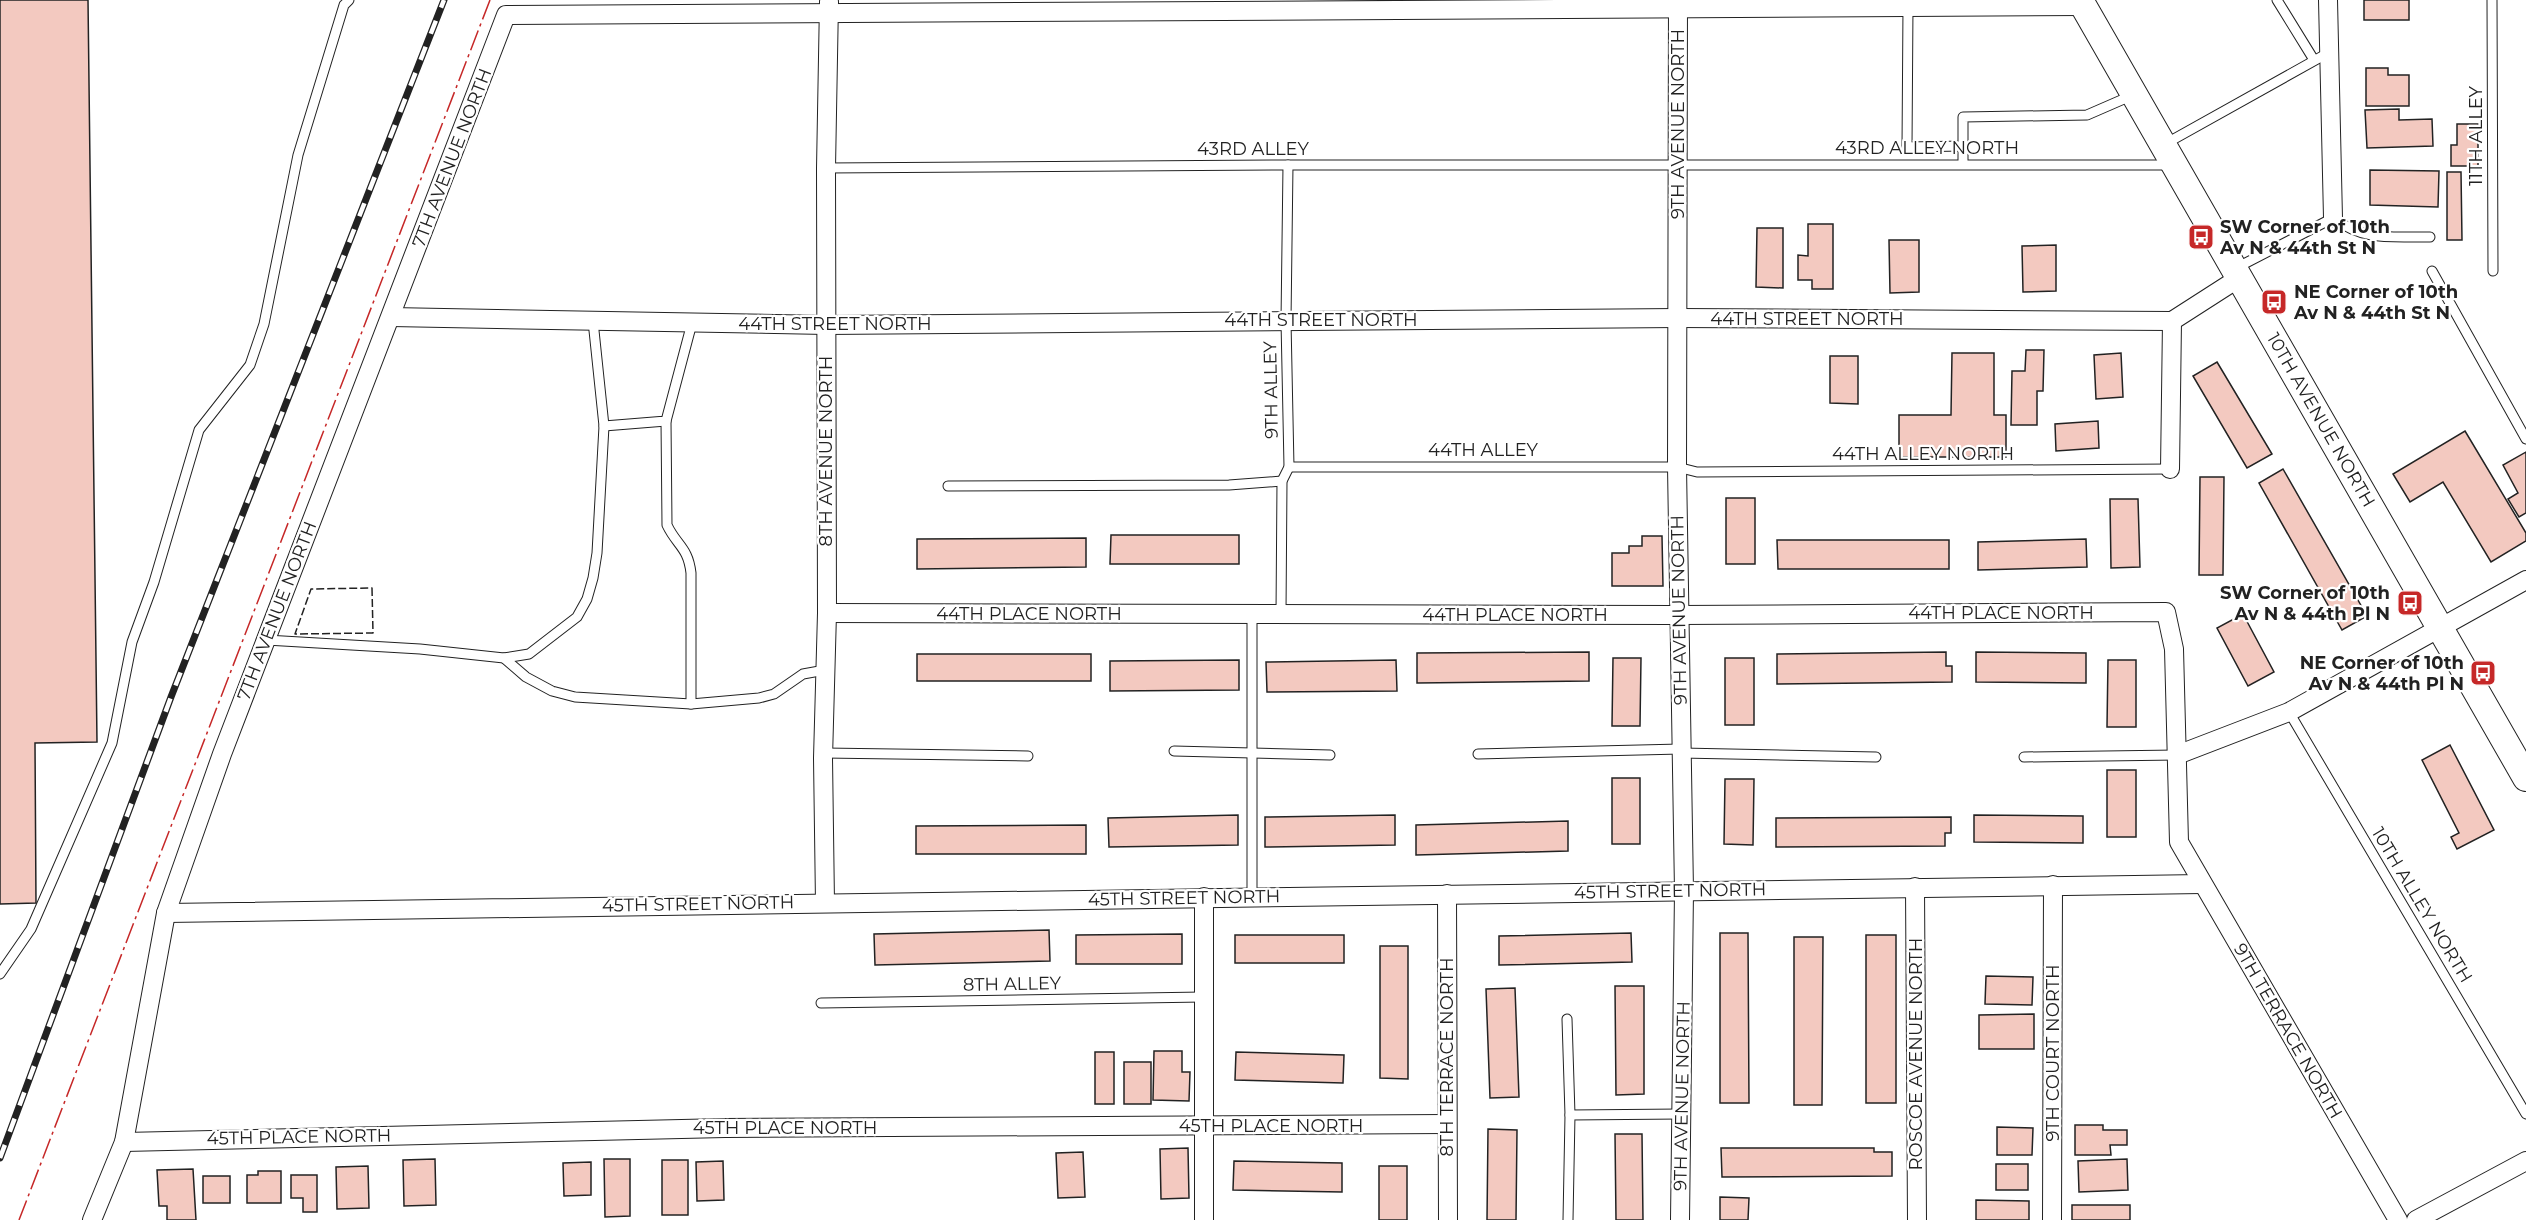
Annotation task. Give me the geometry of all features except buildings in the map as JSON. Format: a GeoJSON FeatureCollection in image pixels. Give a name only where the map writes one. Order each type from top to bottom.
{"type":"FeatureCollection","features":[{"type":"Feature","properties":{"kind":"street"},"geometry":{"type":"LineString","coordinates":[[2328,0],[2321,57],[2333,218]]}},
{"type":"Feature","properties":{"kind":"street"},"geometry":{"type":"LineString","coordinates":[[829,6],[1678,3],[1908,6],[2082,3]]}},
{"type":"Feature","properties":{"kind":"street","name":"9TH AVENUE NORTH"},"geometry":{"type":"LineString","coordinates":[[1678,3],[1677,467],[1684,891],[1680,1220]]}},
{"type":"Feature","properties":{"kind":"street","name":"10TH AVENUE NORTH"},"geometry":{"type":"LineString","coordinates":[[2082,3],[2526,778]]}},
{"type":"Feature","properties":{"kind":"street","name":"7TH AVENUE NORTH"},"geometry":{"type":"LineString","coordinates":[[92,1220],[124,1142],[166,913],[222,754],[506,15],[829,6]]}},
{"type":"Feature","properties":{"kind":"street","name":"8TH AVENUE NORTH"},"geometry":{"type":"LineString","coordinates":[[825,903],[826,168],[829,6]]}},
{"type":"Feature","properties":{"kind":"street"},"geometry":{"type":"LineString","coordinates":[[2170,469],[2172,321],[2237,274]]}},
{"type":"Feature","properties":{"kind":"street","name":"44TH STREET NORTH"},"geometry":{"type":"LineString","coordinates":[[391,317],[826,325],[1678,318],[2172,321]]}},
{"type":"Feature","properties":{"kind":"street"},"geometry":{"type":"LineString","coordinates":[[2177,755],[2289,712],[2526,580]]}},
{"type":"Feature","properties":{"kind":"street","name":"44TH PLACE NORTH"},"geometry":{"type":"LineString","coordinates":[[827,614],[1679,615],[2166,612],[2174,649],[2177,755]]}},
{"type":"Feature","properties":{"kind":"street","name":"9TH TERRACE NORTH"},"geometry":{"type":"LineString","coordinates":[[2177,755],[2179,842],[2398,1220]]}},
{"type":"Feature","properties":{"kind":"street","name":"45TH STREET NORTH"},"geometry":{"type":"LineString","coordinates":[[166,913],[2202,884]]}},
{"type":"Feature","properties":{"kind":"street","name":"9TH COURT NORTH"},"geometry":{"type":"LineString","coordinates":[[2052,1220],[2053,885]]}},
{"type":"Feature","properties":{"kind":"street","name":"ROSCOE AVENUE NORTH"},"geometry":{"type":"LineString","coordinates":[[1915,887],[1917,1220]]}},
{"type":"Feature","properties":{"kind":"street","name":"8TH TERRACE NORTH"},"geometry":{"type":"LineString","coordinates":[[1447,894],[1448,1220]]}},
{"type":"Feature","properties":{"kind":"street"},"geometry":{"type":"LineString","coordinates":[[1204,897],[1204,1220]]}},
{"type":"Feature","properties":{"kind":"street","name":"45TH PLACE NORTH"},"geometry":{"type":"LineString","coordinates":[[124,1142],[725,1128],[1446,1124]]}},
{"type":"Feature","properties":{"kind":"street"},"geometry":{"type":"LineString","coordinates":[[2416,1220],[2526,1161]]}},
{"type":"Feature","properties":{"kind":"lane"},"geometry":{"type":"LineString","coordinates":[[0,974],[31,929],[112,743],[132,642],[154,582],[199,430],[250,364],[264,324],[298,155],[344,5],[349,0]]}},
{"type":"Feature","properties":{"kind":"lane"},"geometry":{"type":"LineString","coordinates":[[2277,0],[2321,57]]}},
{"type":"Feature","properties":{"kind":"lane","name":"11TH ALLEY"},"geometry":{"type":"LineString","coordinates":[[2492,0],[2493,271]]}},
{"type":"Feature","properties":{"kind":"lane"},"geometry":{"type":"LineString","coordinates":[[1908,6],[1907,147],[1963,146]]}},
{"type":"Feature","properties":{"kind":"lane","name":"43RD ALLEY NORTH"},"geometry":{"type":"LineString","coordinates":[[1679,165],[1963,164],[2169,155],[2321,57]]}},
{"type":"Feature","properties":{"kind":"lane"},"geometry":{"type":"LineString","coordinates":[[1963,164],[1963,117],[2088,115],[2135,94]]}},
{"type":"Feature","properties":{"kind":"lane","name":"9TH ALLEY"},"geometry":{"type":"LineString","coordinates":[[1281,614],[1282,482],[1289,467],[1286,321],[1288,165]]}},
{"type":"Feature","properties":{"kind":"lane","name":"43RD ALLEY"},"geometry":{"type":"LineString","coordinates":[[826,168],[1679,165]]}},
{"type":"Feature","properties":{"kind":"lane"},"geometry":{"type":"LineString","coordinates":[[2237,274],[2333,218],[2346,228],[2364,236],[2430,237]]}},
{"type":"Feature","properties":{"kind":"lane"},"geometry":{"type":"LineString","coordinates":[[2432,271],[2526,439]]}},
{"type":"Feature","properties":{"kind":"lane"},"geometry":{"type":"LineString","coordinates":[[266,640],[420,649],[504,658],[529,654],[577,617],[587,599],[597,553],[604,426],[593,321]]}},
{"type":"Feature","properties":{"kind":"lane"},"geometry":{"type":"LineString","coordinates":[[691,704],[691,573],[689,557],[682,545],[672,537],[667,525],[666,421],[692,323]]}},
{"type":"Feature","properties":{"kind":"lane"},"geometry":{"type":"LineString","coordinates":[[604,426],[666,421]]}},
{"type":"Feature","properties":{"kind":"lane","name":"44TH ALLEY"},"geometry":{"type":"LineString","coordinates":[[1289,467],[1677,467]]}},
{"type":"Feature","properties":{"kind":"lane","name":"44TH ALLEY NORTH"},"geometry":{"type":"LineString","coordinates":[[1677,467],[1697,472],[2170,469]]}},
{"type":"Feature","properties":{"kind":"lane"},"geometry":{"type":"LineString","coordinates":[[948,486],[1229,485],[1282,482]]}},
{"type":"Feature","properties":{"kind":"lane"},"geometry":{"type":"LineString","coordinates":[[1252,614],[1252,897]]}},
{"type":"Feature","properties":{"kind":"lane"},"geometry":{"type":"LineString","coordinates":[[504,658],[526,677],[552,691],[575,698],[691,704],[759,698],[774,694],[803,674],[825,670]]}},
{"type":"Feature","properties":{"kind":"lane","name":"10TH ALLEY NORTH"},"geometry":{"type":"LineString","coordinates":[[2289,712],[2526,1114]]}},
{"type":"Feature","properties":{"kind":"lane"},"geometry":{"type":"LineString","coordinates":[[1174,751],[1330,755]]}},
{"type":"Feature","properties":{"kind":"lane"},"geometry":{"type":"LineString","coordinates":[[1478,754],[1681,751],[1876,757]]}},
{"type":"Feature","properties":{"kind":"lane"},"geometry":{"type":"LineString","coordinates":[[824,753],[1028,756]]}},
{"type":"Feature","properties":{"kind":"lane"},"geometry":{"type":"LineString","coordinates":[[2024,757],[2177,755]]}},
{"type":"Feature","properties":{"kind":"lane","name":"8TH ALLEY"},"geometry":{"type":"LineString","coordinates":[[820,1003],[1203,997]]}},
{"type":"Feature","properties":{"kind":"lane"},"geometry":{"type":"LineString","coordinates":[[1567,1019],[1570,1115],[1568,1220]]}},
{"type":"Feature","properties":{"kind":"lane"},"geometry":{"type":"LineString","coordinates":[[1570,1115],[1681,1114]]}},
{"type":"Feature","properties":{"kind":"railway"},"geometry":{"type":"LineString","coordinates":[[0,1158],[171,697],[444,0]]}},
{"type":"Feature","properties":{"kind":"fence"},"geometry":{"type":"LineString","coordinates":[[372,588],[373,633],[295,634],[311,589],[372,588]]}},
{"type":"Feature","properties":{"kind":"power"},"geometry":{"type":"LineString","coordinates":[[19,1220],[490,0]]}},
{"type":"Feature","properties":{"kind":"place","name":"SW Corner of 10th Av N & 44th St N"},"geometry":{"type":"Point","coordinates":[2201,237]}},
{"type":"Feature","properties":{"kind":"place","name":"NE Corner of 10th Av N & 44th St N"},"geometry":{"type":"Point","coordinates":[2274,302]}},
{"type":"Feature","properties":{"kind":"place","name":"SW Corner of 10th Av N & 44th Pl N"},"geometry":{"type":"Point","coordinates":[2410,603]}},
{"type":"Feature","properties":{"kind":"place","name":"NE Corner of 10th Av N & 44th Pl N"},"geometry":{"type":"Point","coordinates":[2483,673]}}]}
